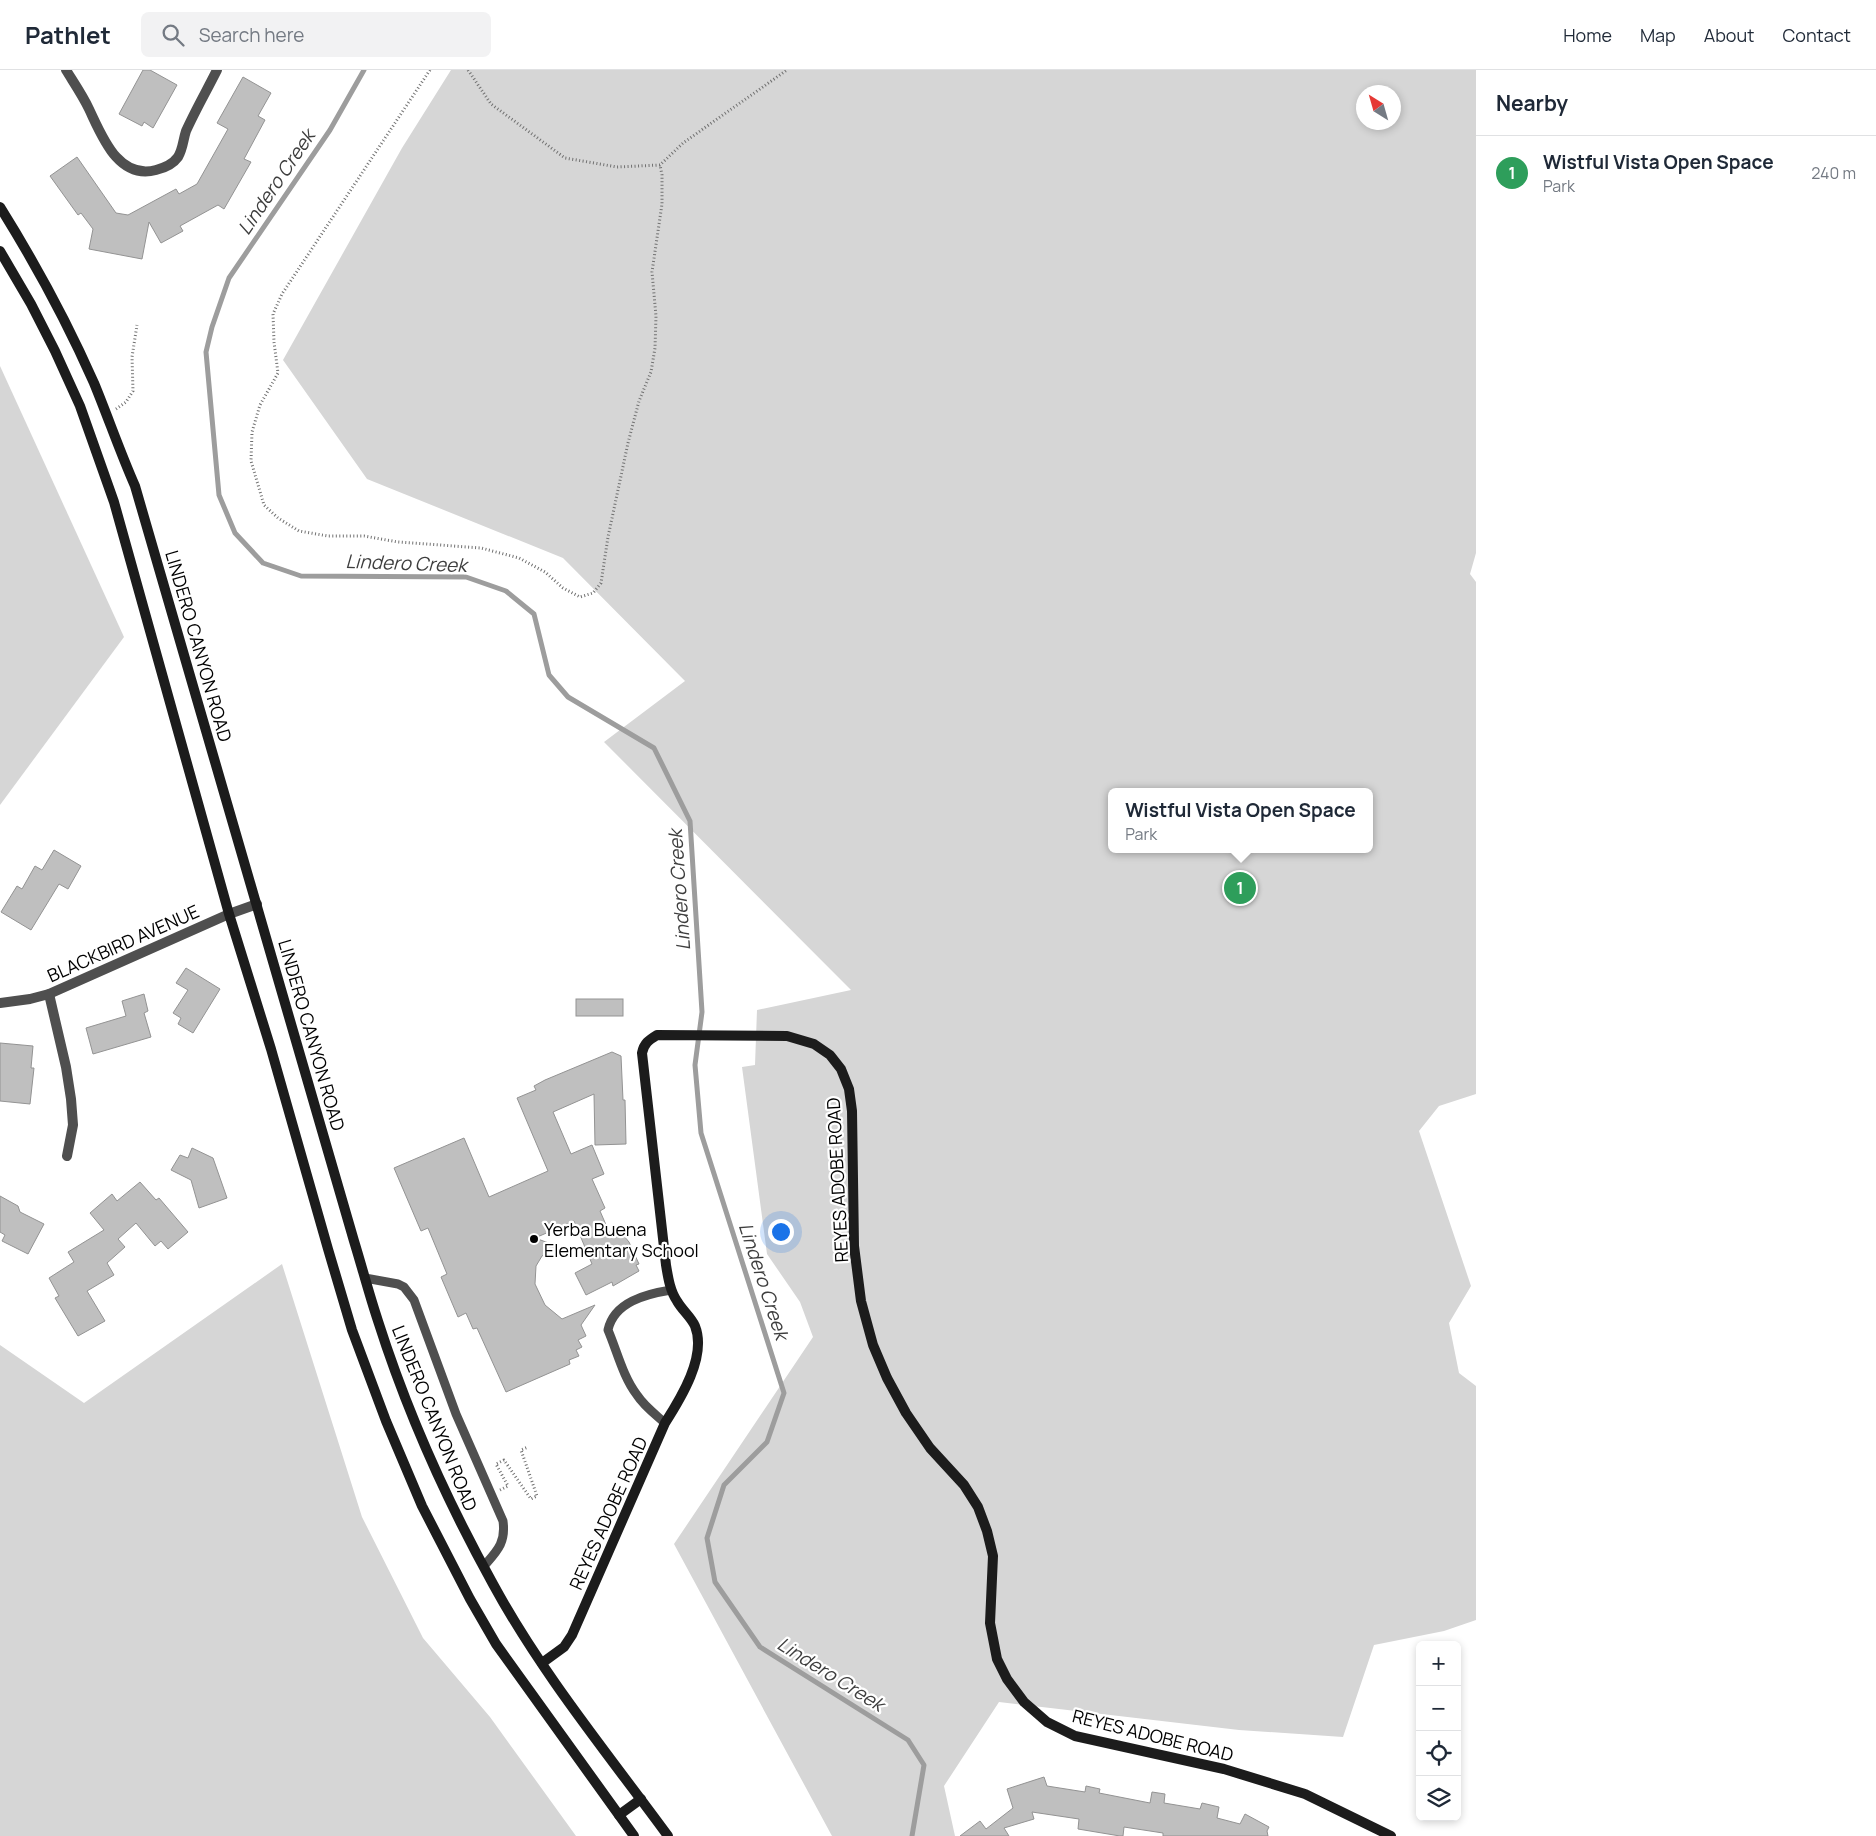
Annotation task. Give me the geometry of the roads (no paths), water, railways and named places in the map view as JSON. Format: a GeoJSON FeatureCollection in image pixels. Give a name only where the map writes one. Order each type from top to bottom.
{"type":"FeatureCollection","features":[{"type":"Feature","properties":{"kind":"main road","name":"LINDERO CANYON ROAD"},"geometry":{"type":"LineString","coordinates":[[0,207],[71,334],[107,414],[135,486],[378,1322],[411,1411],[446,1494],[493,1585],[542,1663],[668,1836]]}},
{"type":"Feature","properties":{"kind":"main road"},"geometry":{"type":"LineString","coordinates":[[0,251],[31,304],[55,351],[80,406],[99,456],[114,502],[230,914],[352,1330],[386,1421],[422,1506],[470,1599],[496,1644],[634,1836]]}},
{"type":"Feature","properties":{"kind":"main road","name":"REYES ADOBE ROAD"},"geometry":{"type":"LineString","coordinates":[[542,1663],[564,1648],[572,1636],[665,1422],[682,1398],[696,1361],[698,1346],[695,1327],[676,1301],[666,1264],[642,1053],[644,1046],[648,1040],[658,1035],[787,1036],[814,1044],[830,1055],[841,1069],[849,1089],[852,1111],[854,1246],[861,1301],[873,1345],[887,1378],[906,1413],[930,1448],[964,1485],[978,1507],[987,1531],[993,1556],[990,1623],[997,1658],[1007,1679],[1024,1702],[1047,1722],[1075,1736],[1224,1768],[1305,1794],[1391,1836]]}},
{"type":"Feature","properties":{"kind":"main road"},"geometry":{"type":"LineString","coordinates":[[619,1815],[640,1799]]}},
{"type":"Feature","properties":{"kind":"street"},"geometry":{"type":"LineString","coordinates":[[66,70],[89,108],[100,134],[111,153],[126,165],[139,171],[149,172],[168,166],[177,158],[185,133],[217,70]]}},
{"type":"Feature","properties":{"kind":"street","name":"BLACKBIRD AVENUE"},"geometry":{"type":"LineString","coordinates":[[0,1003],[49,994],[230,914],[257,904]]}},
{"type":"Feature","properties":{"kind":"street"},"geometry":{"type":"LineString","coordinates":[[49,994],[66,1066],[71,1100],[73,1125],[67,1156]]}},
{"type":"Feature","properties":{"kind":"lane"},"geometry":{"type":"LineString","coordinates":[[365,1278],[398,1284],[404,1287],[414,1300],[456,1414],[502,1521],[504,1538],[498,1550],[484,1566]]}},
{"type":"Feature","properties":{"kind":"lane"},"geometry":{"type":"LineString","coordinates":[[665,1422],[645,1406],[634,1391],[608,1330],[612,1317],[620,1308],[649,1293],[672,1290]]}},
{"type":"Feature","properties":{"kind":"waterway","name":"Lindero Creek"},"geometry":{"type":"LineString","coordinates":[[364,70],[330,130],[229,278],[212,327],[206,352],[219,495],[235,533],[263,563],[301,576],[466,577],[506,591],[534,614],[549,675],[568,697],[654,748],[690,821],[702,1012],[695,1065],[701,1133],[784,1393],[767,1442],[724,1485],[707,1538],[715,1582],[760,1647],[908,1740],[924,1765],[912,1836]]}},
{"type":"Feature","properties":{"kind":"place","name":"Wistful Vista Open Space"},"geometry":{"type":"Point","coordinates":[1240,888]}},
{"type":"Feature","properties":{"kind":"place","name":"Yerba Buena Elementary School"},"geometry":{"type":"Point","coordinates":[534,1239]}}]}
